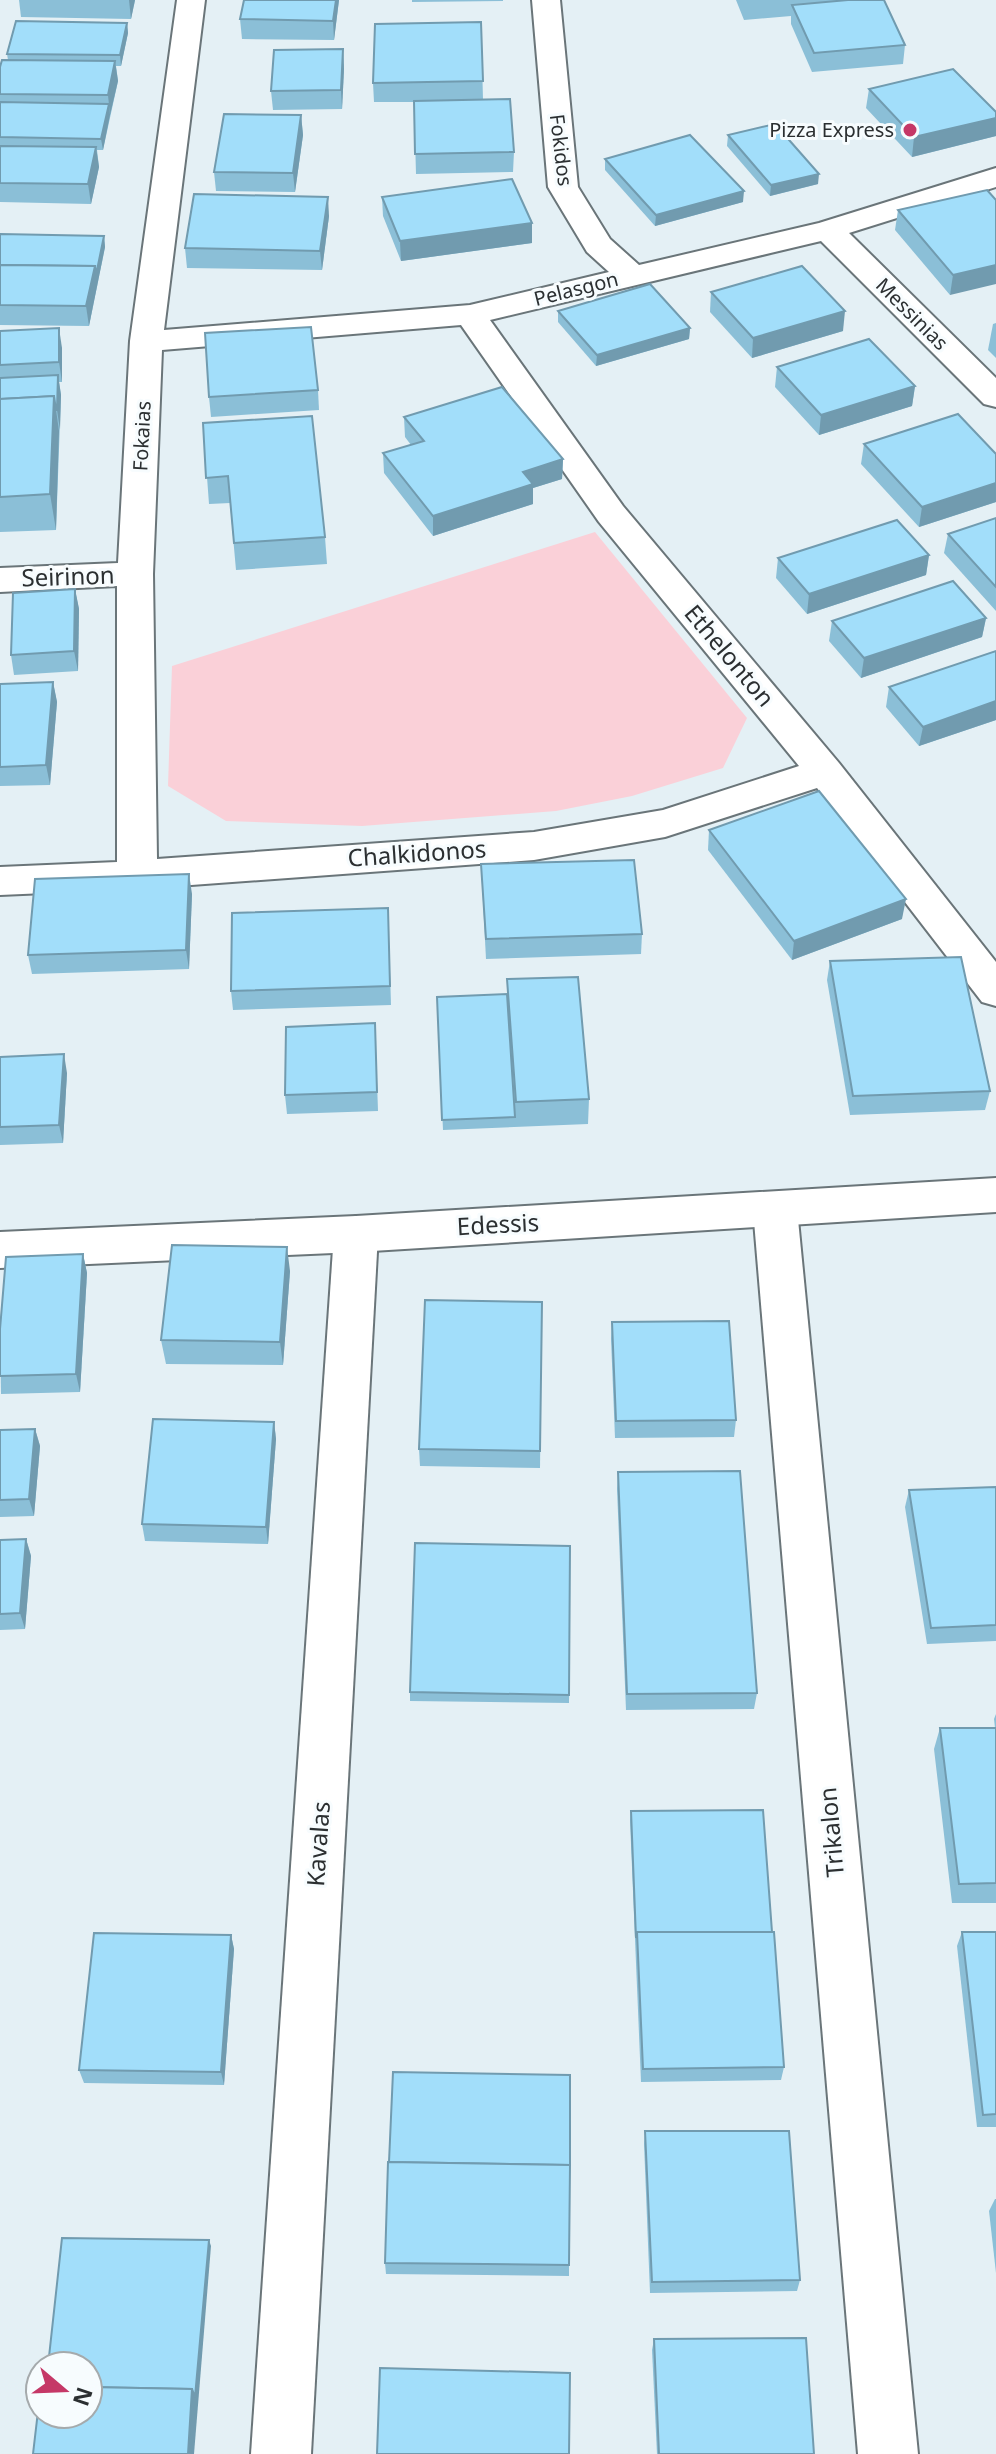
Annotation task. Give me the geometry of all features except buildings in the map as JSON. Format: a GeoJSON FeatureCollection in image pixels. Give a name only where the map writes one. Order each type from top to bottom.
{"type":"FeatureCollection","features":[{"type":"Feature","properties":{"kind":"street","name":"Fokaias"},"geometry":{"type":"LineString","coordinates":[[137,875],[135,574],[146,341],[191,0]]}},
{"type":"Feature","properties":{"kind":"street","name":"Fokidos"},"geometry":{"type":"LineString","coordinates":[[546,0],[563,187],[598,245],[632,276]]}},
{"type":"Feature","properties":{"kind":"street","name":"Pelasgon"},"geometry":{"type":"LineString","coordinates":[[146,341],[470,315],[828,230],[996,177]]}},
{"type":"Feature","properties":{"kind":"street","name":"Messinias"},"geometry":{"type":"LineString","coordinates":[[828,230],[996,397]]}},
{"type":"Feature","properties":{"kind":"street","name":"Ethelonton"},"geometry":{"type":"LineString","coordinates":[[470,315],[611,514],[825,772],[996,991]]}},
{"type":"Feature","properties":{"kind":"street","name":"Seirinon"},"geometry":{"type":"LineString","coordinates":[[0,580],[135,574]]}},
{"type":"Feature","properties":{"kind":"street","name":"Chalkidonos"},"geometry":{"type":"LineString","coordinates":[[0,881],[137,875],[534,846],[665,823],[825,772]]}},
{"type":"Feature","properties":{"kind":"street","name":"Edessis"},"geometry":{"type":"LineString","coordinates":[[0,1250],[356,1234],[996,1195]]}},
{"type":"Feature","properties":{"kind":"street","name":"Trikalon"},"geometry":{"type":"LineString","coordinates":[[775,1209],[888,2454]]}},
{"type":"Feature","properties":{"kind":"street","name":"Kavalas"},"geometry":{"type":"LineString","coordinates":[[281,2454],[356,1234]]}},
{"type":"Feature","properties":{"kind":"shaded area"},"geometry":{"type":"Polygon","coordinates":[[[595,532],[747,718],[723,768],[632,796],[556,811],[362,826],[226,821],[168,786],[172,666],[595,532]]]}},
{"type":"Feature","properties":{"kind":"place","name":"Pizza Express"},"geometry":{"type":"Point","coordinates":[910,130]}}]}
